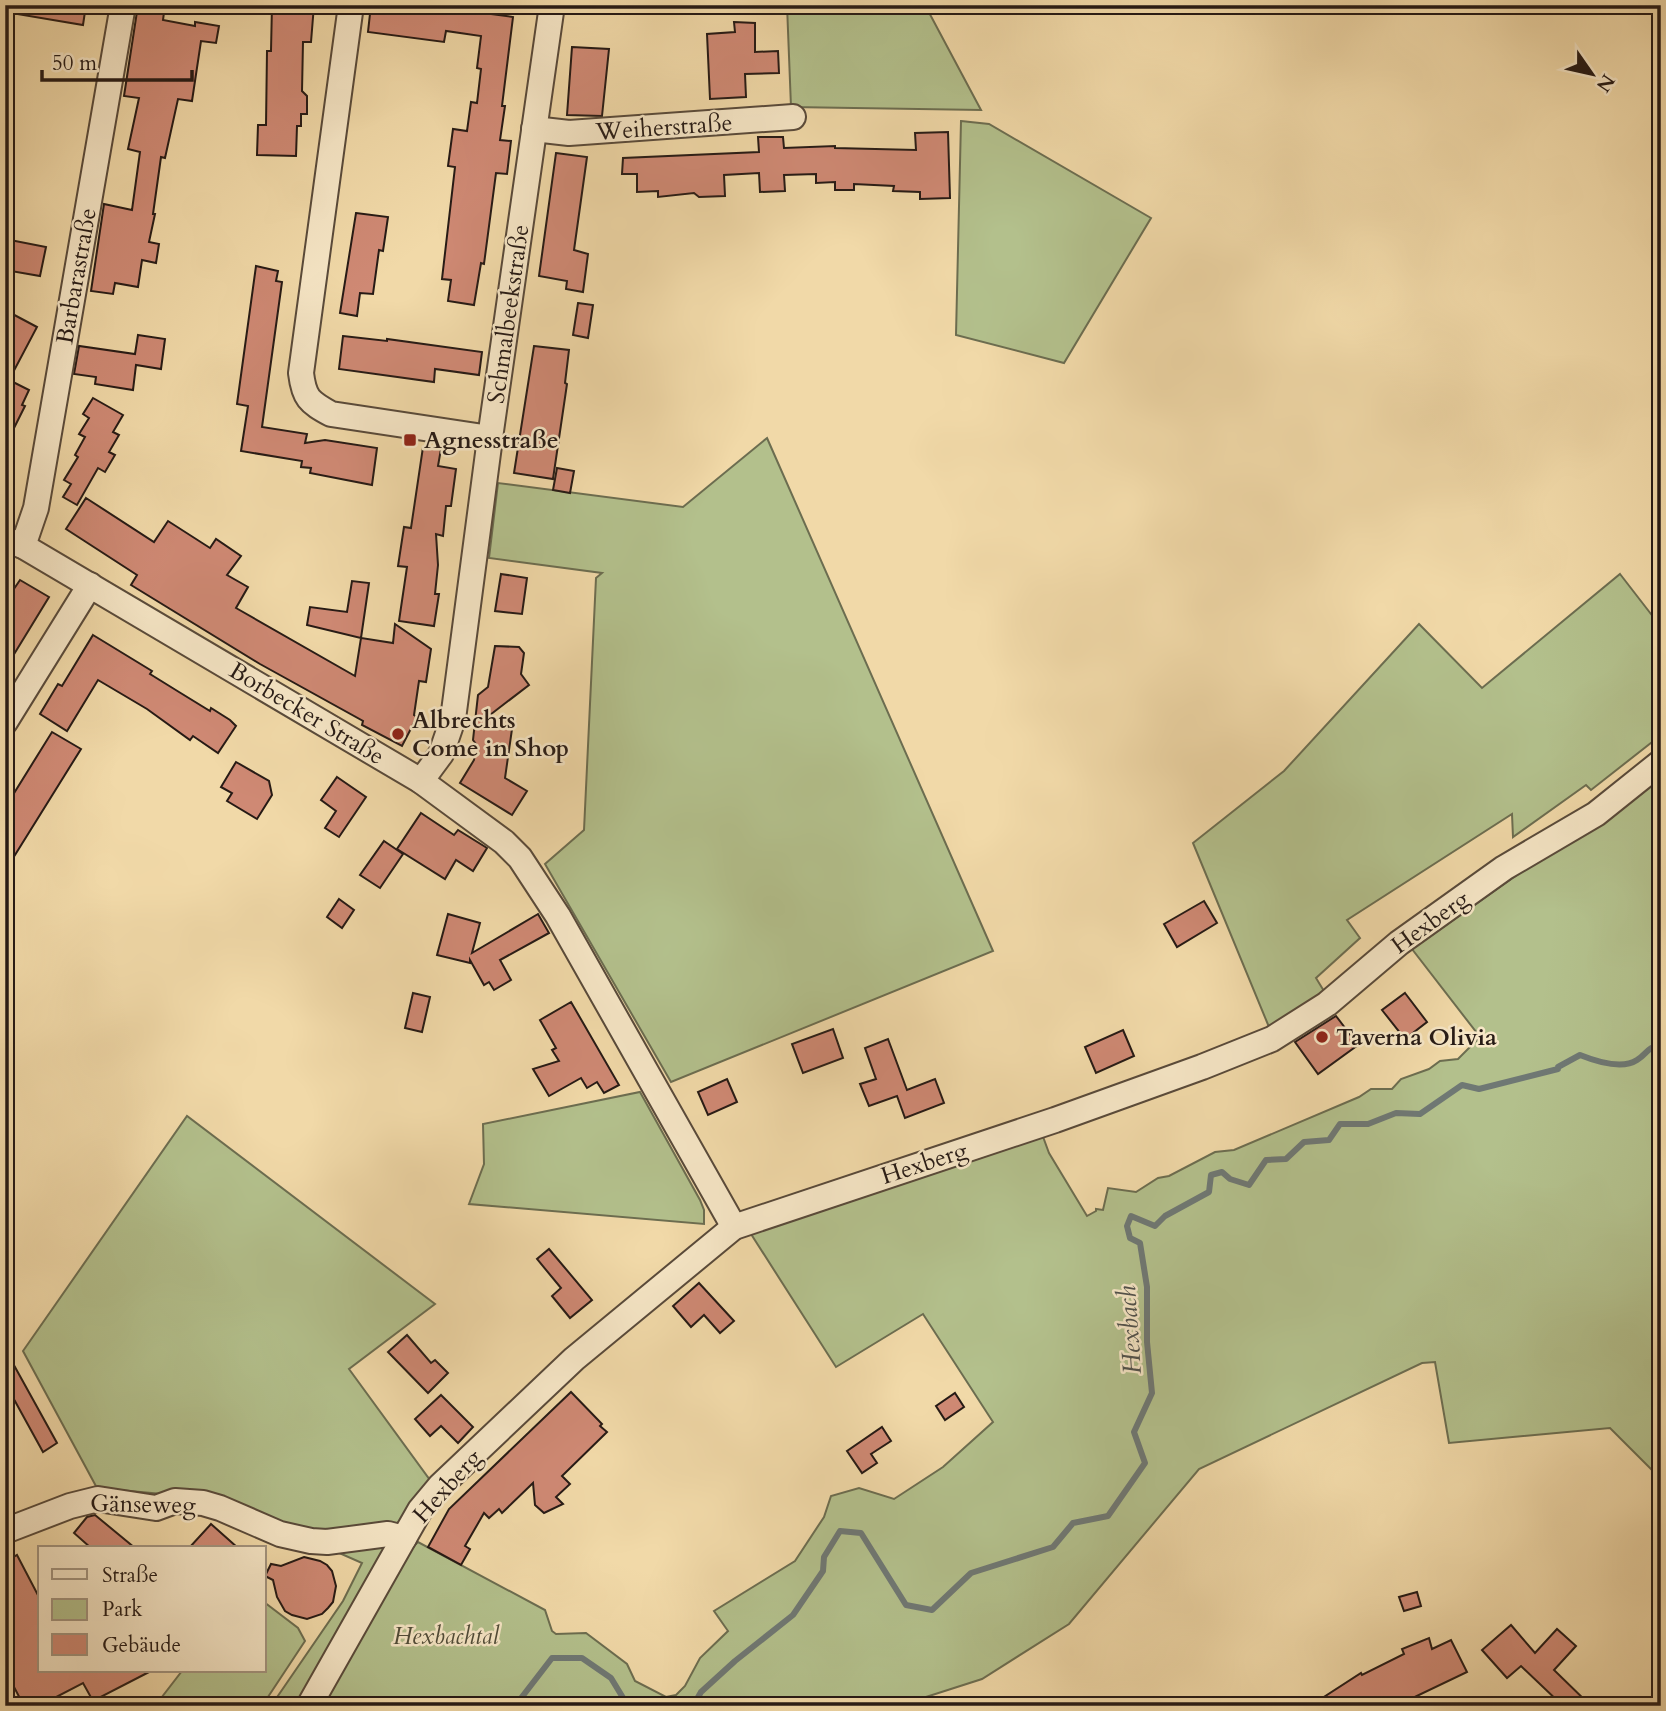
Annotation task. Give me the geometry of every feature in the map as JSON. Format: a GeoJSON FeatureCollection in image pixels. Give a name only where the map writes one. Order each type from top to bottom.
{"type":"FeatureCollection","features":[{"type":"Feature","properties":{"kind":"street","name":"Barbarastraße"},"geometry":{"type":"LineString","coordinates":[[14,542],[36,509],[123,5]]}},
{"type":"Feature","properties":{"kind":"street"},"geometry":{"type":"LineString","coordinates":[[351,5],[300,373],[303,393],[313,404],[331,414],[490,438]]}},
{"type":"Feature","properties":{"kind":"street","name":"Schmalbeekstraße"},"geometry":{"type":"LineString","coordinates":[[421,781],[441,754],[453,719],[552,5]]}},
{"type":"Feature","properties":{"kind":"street","name":"Weiherstraße"},"geometry":{"type":"LineString","coordinates":[[534,129],[569,133],[793,117]]}},
{"type":"Feature","properties":{"kind":"street","name":"Borbecker Straße"},"geometry":{"type":"LineString","coordinates":[[14,542],[421,781],[504,842],[520,858],[539,886],[734,1227]]}},
{"type":"Feature","properties":{"kind":"street"},"geometry":{"type":"LineString","coordinates":[[5,722],[90,585]]}},
{"type":"Feature","properties":{"kind":"street","name":"Hexberg"},"geometry":{"type":"LineString","coordinates":[[309,1706],[420,1510],[440,1486],[574,1359],[734,1227],[1055,1120],[1272,1039],[1327,1004],[1399,943],[1504,868],[1596,814],[1661,762]]}},
{"type":"Feature","properties":{"kind":"street","name":"Gänseweg"},"geometry":{"type":"LineString","coordinates":[[5,1531],[70,1506],[98,1499],[156,1508],[175,1501],[203,1503],[280,1534],[311,1541],[347,1540],[387,1534],[404,1538]]}},
{"type":"Feature","properties":{"kind":"green space"},"geometry":{"type":"Polygon","coordinates":[[[787,5],[925,5],[981,110],[791,107],[787,5]]]}},
{"type":"Feature","properties":{"kind":"green space"},"geometry":{"type":"Polygon","coordinates":[[[961,121],[989,124],[1151,218],[1064,363],[956,335],[961,121]]]}},
{"type":"Feature","properties":{"kind":"green space"},"geometry":{"type":"Polygon","coordinates":[[[767,438],[993,951],[671,1082],[545,864],[584,830],[596,578],[602,573],[489,558],[498,483],[683,507],[767,438]]]}},
{"type":"Feature","properties":{"kind":"green space"},"geometry":{"type":"Polygon","coordinates":[[[1620,574],[1661,627],[1661,735],[1591,790],[1586,785],[1513,837],[1512,814],[1347,920],[1360,938],[1316,978],[1327,996],[1269,1027],[1193,843],[1284,771],[1419,624],[1482,688],[1620,574]]]}},
{"type":"Feature","properties":{"kind":"green space","name":"Hexbachtal"},"geometry":{"type":"Polygon","coordinates":[[[1661,773],[1661,1479],[1610,1428],[1449,1443],[1435,1362],[1422,1363],[1199,1469],[1069,1624],[982,1679],[898,1706],[271,1706],[343,1601],[362,1563],[217,1499],[97,1488],[23,1351],[187,1116],[435,1304],[349,1369],[435,1487],[388,1532],[405,1537],[416,1544],[418,1542],[545,1610],[552,1631],[556,1634],[586,1633],[627,1664],[635,1681],[666,1697],[676,1695],[685,1686],[700,1658],[728,1631],[714,1611],[795,1561],[824,1517],[831,1496],[859,1488],[894,1499],[943,1467],[993,1422],[923,1314],[836,1367],[751,1234],[1042,1134],[1049,1153],[1087,1216],[1096,1209],[1103,1210],[1108,1188],[1136,1192],[1158,1178],[1169,1176],[1215,1152],[1234,1150],[1359,1097],[1371,1089],[1392,1089],[1401,1079],[1429,1069],[1440,1061],[1458,1059],[1480,1037],[1412,949],[1661,773]]]}},
{"type":"Feature","properties":{"kind":"green space"},"geometry":{"type":"Polygon","coordinates":[[[640,1092],[700,1200],[704,1210],[704,1224],[469,1204],[484,1164],[483,1124],[640,1092]]]}},
{"type":"Feature","properties":{"kind":"green space"},"geometry":{"type":"Polygon","coordinates":[[[266,1604],[298,1628],[305,1641],[262,1706],[155,1706],[181,1672],[266,1672],[266,1604]]]}},
{"type":"Feature","properties":{"kind":"building"},"geometry":{"type":"Polygon","coordinates":[[[18,5],[86,5],[83,25],[17,14],[18,5]]]}},
{"type":"Feature","properties":{"kind":"building"},"geometry":{"type":"Polygon","coordinates":[[[138,5],[165,5],[163,20],[195,26],[195,22],[219,26],[216,43],[201,41],[192,101],[178,99],[165,158],[161,157],[149,242],[159,244],[156,263],[142,260],[138,287],[115,283],[113,294],[91,291],[104,204],[132,210],[140,152],[128,149],[139,98],[124,96],[138,5]]]}},
{"type":"Feature","properties":{"kind":"building"},"geometry":{"type":"Polygon","coordinates":[[[272,5],[314,5],[311,42],[303,42],[302,91],[307,96],[307,114],[301,114],[301,126],[297,126],[296,156],[257,155],[258,125],[266,125],[267,51],[271,51],[272,5]]]}},
{"type":"Feature","properties":{"kind":"building"},"geometry":{"type":"Polygon","coordinates":[[[371,5],[476,5],[475,12],[513,17],[500,140],[511,141],[507,174],[496,173],[484,264],[481,263],[474,305],[448,301],[451,280],[442,279],[455,167],[448,166],[453,129],[467,131],[471,102],[477,103],[481,36],[446,31],[444,42],[368,32],[371,5]]]}},
{"type":"Feature","properties":{"kind":"building"},"geometry":{"type":"Polygon","coordinates":[[[734,22],[755,23],[755,52],[778,51],[779,73],[745,74],[746,97],[710,99],[707,34],[735,32],[734,22]]]}},
{"type":"Feature","properties":{"kind":"building"},"geometry":{"type":"Polygon","coordinates":[[[572,47],[609,49],[602,116],[567,115],[572,47]]]}},
{"type":"Feature","properties":{"kind":"building"},"geometry":{"type":"Polygon","coordinates":[[[948,132],[950,198],[920,199],[920,192],[893,191],[894,186],[854,184],[854,190],[835,190],[835,182],[816,183],[816,174],[784,175],[785,191],[760,192],[759,173],[724,175],[725,196],[699,197],[694,193],[658,197],[658,191],[637,192],[637,174],[622,174],[623,158],[759,152],[758,137],[783,137],[784,148],[835,146],[916,150],[915,133],[948,132]]]}},
{"type":"Feature","properties":{"kind":"building"},"geometry":{"type":"Polygon","coordinates":[[[556,153],[587,157],[574,250],[588,254],[583,292],[566,289],[567,281],[539,276],[556,153]]]}},
{"type":"Feature","properties":{"kind":"building"},"geometry":{"type":"Polygon","coordinates":[[[356,213],[388,217],[383,251],[379,250],[373,294],[360,293],[357,316],[340,313],[356,213]]]}},
{"type":"Feature","properties":{"kind":"building"},"geometry":{"type":"Polygon","coordinates":[[[5,239],[46,247],[40,276],[5,270],[5,239]]]}},
{"type":"Feature","properties":{"kind":"building"},"geometry":{"type":"Polygon","coordinates":[[[256,266],[278,271],[276,281],[282,282],[262,427],[307,434],[305,443],[325,440],[377,448],[372,485],[310,473],[311,468],[301,467],[302,461],[241,451],[248,406],[237,404],[256,266]]]}},
{"type":"Feature","properties":{"kind":"building"},"geometry":{"type":"Polygon","coordinates":[[[578,303],[593,305],[588,338],[573,335],[578,303]]]}},
{"type":"Feature","properties":{"kind":"building"},"geometry":{"type":"Polygon","coordinates":[[[5,310],[37,327],[9,380],[29,390],[22,405],[25,406],[5,446],[5,310]]]}},
{"type":"Feature","properties":{"kind":"building"},"geometry":{"type":"Polygon","coordinates":[[[138,335],[165,339],[161,369],[136,365],[133,390],[95,384],[96,377],[74,374],[79,346],[135,354],[138,335]]]}},
{"type":"Feature","properties":{"kind":"building"},"geometry":{"type":"Polygon","coordinates":[[[343,336],[482,352],[479,375],[435,369],[434,382],[339,369],[343,336]]]}},
{"type":"Feature","properties":{"kind":"building"},"geometry":{"type":"Polygon","coordinates":[[[534,346],[569,350],[567,384],[553,479],[514,473],[534,346]]]}},
{"type":"Feature","properties":{"kind":"building"},"geometry":{"type":"Polygon","coordinates":[[[93,398],[123,415],[113,432],[119,435],[109,452],[115,455],[105,472],[98,468],[77,505],[63,497],[71,484],[64,480],[78,457],[75,455],[85,437],[79,434],[89,418],[83,414],[93,398]]]}},
{"type":"Feature","properties":{"kind":"building"},"geometry":{"type":"Polygon","coordinates":[[[423,447],[441,449],[438,466],[456,469],[451,506],[446,506],[443,536],[436,534],[438,565],[435,594],[439,594],[434,626],[399,621],[407,567],[398,566],[404,527],[411,528],[423,447]]]}},
{"type":"Feature","properties":{"kind":"building"},"geometry":{"type":"Polygon","coordinates":[[[557,468],[574,471],[570,493],[553,490],[557,468]]]}},
{"type":"Feature","properties":{"kind":"building"},"geometry":{"type":"Polygon","coordinates":[[[86,498],[154,542],[168,521],[210,548],[216,539],[241,556],[227,575],[248,587],[236,608],[355,676],[361,638],[393,643],[395,624],[431,649],[426,682],[419,681],[414,715],[417,717],[402,746],[362,725],[363,721],[260,664],[131,585],[137,575],[66,529],[86,498]]]}},
{"type":"Feature","properties":{"kind":"building"},"geometry":{"type":"Polygon","coordinates":[[[501,574],[527,578],[522,614],[495,611],[501,574]]]}},
{"type":"Feature","properties":{"kind":"building"},"geometry":{"type":"Polygon","coordinates":[[[20,580],[49,597],[5,669],[5,602],[20,580]]]}},
{"type":"Feature","properties":{"kind":"building"},"geometry":{"type":"Polygon","coordinates":[[[352,581],[369,583],[361,638],[307,625],[310,607],[347,612],[352,581]]]}},
{"type":"Feature","properties":{"kind":"building"},"geometry":{"type":"Polygon","coordinates":[[[93,635],[152,671],[150,674],[179,692],[230,720],[236,726],[218,753],[193,736],[190,740],[147,709],[98,680],[67,731],[40,714],[58,684],[62,686],[93,635]]]}},
{"type":"Feature","properties":{"kind":"building"},"geometry":{"type":"Polygon","coordinates":[[[495,646],[519,647],[524,653],[521,674],[529,685],[486,718],[513,722],[505,778],[527,791],[512,815],[460,783],[474,760],[476,744],[473,740],[478,695],[488,687],[495,646]]]}},
{"type":"Feature","properties":{"kind":"building"},"geometry":{"type":"Polygon","coordinates":[[[52,732],[81,749],[5,871],[5,794],[11,798],[52,732]]]}},
{"type":"Feature","properties":{"kind":"building"},"geometry":{"type":"Polygon","coordinates":[[[236,762],[269,781],[272,795],[257,819],[227,801],[232,793],[221,787],[236,762]]]}},
{"type":"Feature","properties":{"kind":"building"},"geometry":{"type":"Polygon","coordinates":[[[337,777],[366,797],[339,837],[325,828],[336,811],[321,800],[337,777]]]}},
{"type":"Feature","properties":{"kind":"building"},"geometry":{"type":"Polygon","coordinates":[[[421,813],[454,835],[458,830],[487,848],[473,871],[456,860],[445,879],[397,849],[421,813]]]}},
{"type":"Feature","properties":{"kind":"building"},"geometry":{"type":"Polygon","coordinates":[[[384,841],[403,854],[380,888],[360,875],[384,841]]]}},
{"type":"Feature","properties":{"kind":"building"},"geometry":{"type":"Polygon","coordinates":[[[339,899],[354,910],[342,928],[327,917],[339,899]]]}},
{"type":"Feature","properties":{"kind":"building"},"geometry":{"type":"Polygon","coordinates":[[[1204,901],[1217,923],[1177,947],[1164,924],[1204,901]]]}},
{"type":"Feature","properties":{"kind":"building"},"geometry":{"type":"Polygon","coordinates":[[[448,914],[480,923],[472,953],[538,914],[549,933],[500,960],[511,980],[494,990],[489,982],[484,985],[470,960],[470,963],[437,955],[448,914]]]}},
{"type":"Feature","properties":{"kind":"building"},"geometry":{"type":"Polygon","coordinates":[[[413,993],[430,997],[422,1032],[405,1028],[413,993]]]}},
{"type":"Feature","properties":{"kind":"building"},"geometry":{"type":"Polygon","coordinates":[[[1405,993],[1427,1022],[1405,1039],[1382,1010],[1405,993]]]}},
{"type":"Feature","properties":{"kind":"building"},"geometry":{"type":"Polygon","coordinates":[[[571,1002],[619,1085],[604,1093],[597,1082],[587,1088],[581,1078],[549,1096],[533,1069],[559,1061],[552,1050],[556,1048],[540,1020],[571,1002]]]}},
{"type":"Feature","properties":{"kind":"building","name":"Taverna Olivia"},"geometry":{"type":"Polygon","coordinates":[[[1336,1016],[1358,1045],[1318,1074],[1295,1042],[1336,1016]]]}},
{"type":"Feature","properties":{"kind":"building"},"geometry":{"type":"Polygon","coordinates":[[[833,1029],[843,1058],[803,1073],[792,1044],[833,1029]]]}},
{"type":"Feature","properties":{"kind":"building"},"geometry":{"type":"Polygon","coordinates":[[[1123,1030],[1134,1056],[1096,1073],[1085,1047],[1123,1030]]]}},
{"type":"Feature","properties":{"kind":"building"},"geometry":{"type":"Polygon","coordinates":[[[888,1039],[907,1090],[935,1079],[944,1103],[905,1118],[897,1096],[869,1106],[860,1084],[876,1079],[865,1048],[888,1039]]]}},
{"type":"Feature","properties":{"kind":"building"},"geometry":{"type":"Polygon","coordinates":[[[727,1079],[737,1102],[708,1115],[698,1092],[727,1079]]]}},
{"type":"Feature","properties":{"kind":"building"},"geometry":{"type":"Polygon","coordinates":[[[549,1249],[592,1300],[570,1318],[552,1296],[561,1288],[537,1259],[549,1249]]]}},
{"type":"Feature","properties":{"kind":"building"},"geometry":{"type":"Polygon","coordinates":[[[699,1283],[734,1321],[720,1333],[704,1315],[691,1327],[673,1306],[699,1283]]]}},
{"type":"Feature","properties":{"kind":"building"},"geometry":{"type":"Polygon","coordinates":[[[407,1335],[431,1363],[435,1360],[448,1373],[428,1393],[388,1352],[407,1335]]]}},
{"type":"Feature","properties":{"kind":"building"},"geometry":{"type":"Polygon","coordinates":[[[5,1349],[57,1443],[43,1452],[5,1383],[5,1349]]]}},
{"type":"Feature","properties":{"kind":"building"},"geometry":{"type":"Polygon","coordinates":[[[571,1392],[607,1432],[562,1476],[570,1484],[556,1497],[563,1504],[544,1513],[535,1505],[533,1483],[502,1513],[499,1509],[489,1518],[484,1513],[465,1546],[470,1549],[461,1565],[428,1547],[449,1509],[571,1392]]]}},
{"type":"Feature","properties":{"kind":"building"},"geometry":{"type":"Polygon","coordinates":[[[955,1393],[964,1407],[945,1420],[936,1406],[955,1393]]]}},
{"type":"Feature","properties":{"kind":"building"},"geometry":{"type":"Polygon","coordinates":[[[441,1395],[473,1427],[458,1443],[441,1426],[430,1436],[415,1419],[441,1395]]]}},
{"type":"Feature","properties":{"kind":"building"},"geometry":{"type":"Polygon","coordinates":[[[882,1427],[891,1441],[871,1454],[877,1463],[862,1473],[847,1451],[882,1427]]]}},
{"type":"Feature","properties":{"kind":"building"},"geometry":{"type":"Polygon","coordinates":[[[95,1515],[133,1546],[89,1546],[74,1533],[87,1517],[95,1515]]]}},
{"type":"Feature","properties":{"kind":"building"},"geometry":{"type":"Polygon","coordinates":[[[211,1524],[236,1546],[191,1546],[211,1524]]]}},
{"type":"Feature","properties":{"kind":"building"},"geometry":{"type":"Polygon","coordinates":[[[17,1555],[38,1595],[38,1672],[149,1672],[93,1701],[83,1683],[39,1706],[24,1706],[5,1670],[5,1562],[17,1555]]]}},
{"type":"Feature","properties":{"kind":"building"},"geometry":{"type":"Polygon","coordinates":[[[304,1557],[327,1565],[332,1571],[336,1586],[333,1602],[322,1614],[307,1619],[285,1611],[277,1597],[273,1580],[266,1576],[271,1564],[281,1566],[304,1557]]]}},
{"type":"Feature","properties":{"kind":"building"},"geometry":{"type":"Polygon","coordinates":[[[1417,1592],[1421,1606],[1404,1611],[1399,1597],[1417,1592]]]}},
{"type":"Feature","properties":{"kind":"building"},"geometry":{"type":"Polygon","coordinates":[[[1511,1625],[1535,1653],[1557,1629],[1576,1646],[1554,1670],[1591,1706],[1563,1706],[1521,1666],[1507,1678],[1482,1650],[1511,1625]]]}},
{"type":"Feature","properties":{"kind":"building"},"geometry":{"type":"Polygon","coordinates":[[[1429,1638],[1432,1649],[1451,1640],[1467,1672],[1396,1706],[1310,1706],[1361,1673],[1362,1675],[1404,1654],[1402,1649],[1429,1638]]]}},
{"type":"Feature","properties":{"kind":"waterway","name":"Hexbach"},"geometry":{"type":"LineString","coordinates":[[693,1706],[701,1692],[735,1661],[793,1615],[823,1571],[824,1557],[840,1531],[861,1533],[906,1605],[932,1610],[971,1573],[1053,1547],[1073,1523],[1108,1516],[1145,1463],[1134,1432],[1152,1393],[1147,1342],[1147,1287],[1140,1243],[1130,1238],[1127,1226],[1131,1216],[1155,1226],[1165,1216],[1209,1192],[1211,1175],[1222,1172],[1230,1179],[1249,1185],[1266,1160],[1286,1159],[1304,1142],[1329,1140],[1340,1124],[1368,1124],[1396,1113],[1420,1114],[1462,1085],[1479,1089],[1558,1069],[1580,1055],[1608,1064],[1631,1063],[1661,1044]]}},
{"type":"Feature","properties":{"kind":"waterway","name":"Hexbach"},"geometry":{"type":"LineString","coordinates":[[515,1706],[552,1658],[582,1658],[611,1678],[628,1706]]}},
{"type":"Feature","properties":{"kind":"place","name":"Agnesstraße"},"geometry":{"type":"Point","coordinates":[410,440]}},
{"type":"Feature","properties":{"kind":"place","name":"Albrechts Come in Shop"},"geometry":{"type":"Point","coordinates":[398,734]}},
{"type":"Feature","properties":{"kind":"place","name":"Taverna Olivia"},"geometry":{"type":"Point","coordinates":[1322,1037]}}]}
